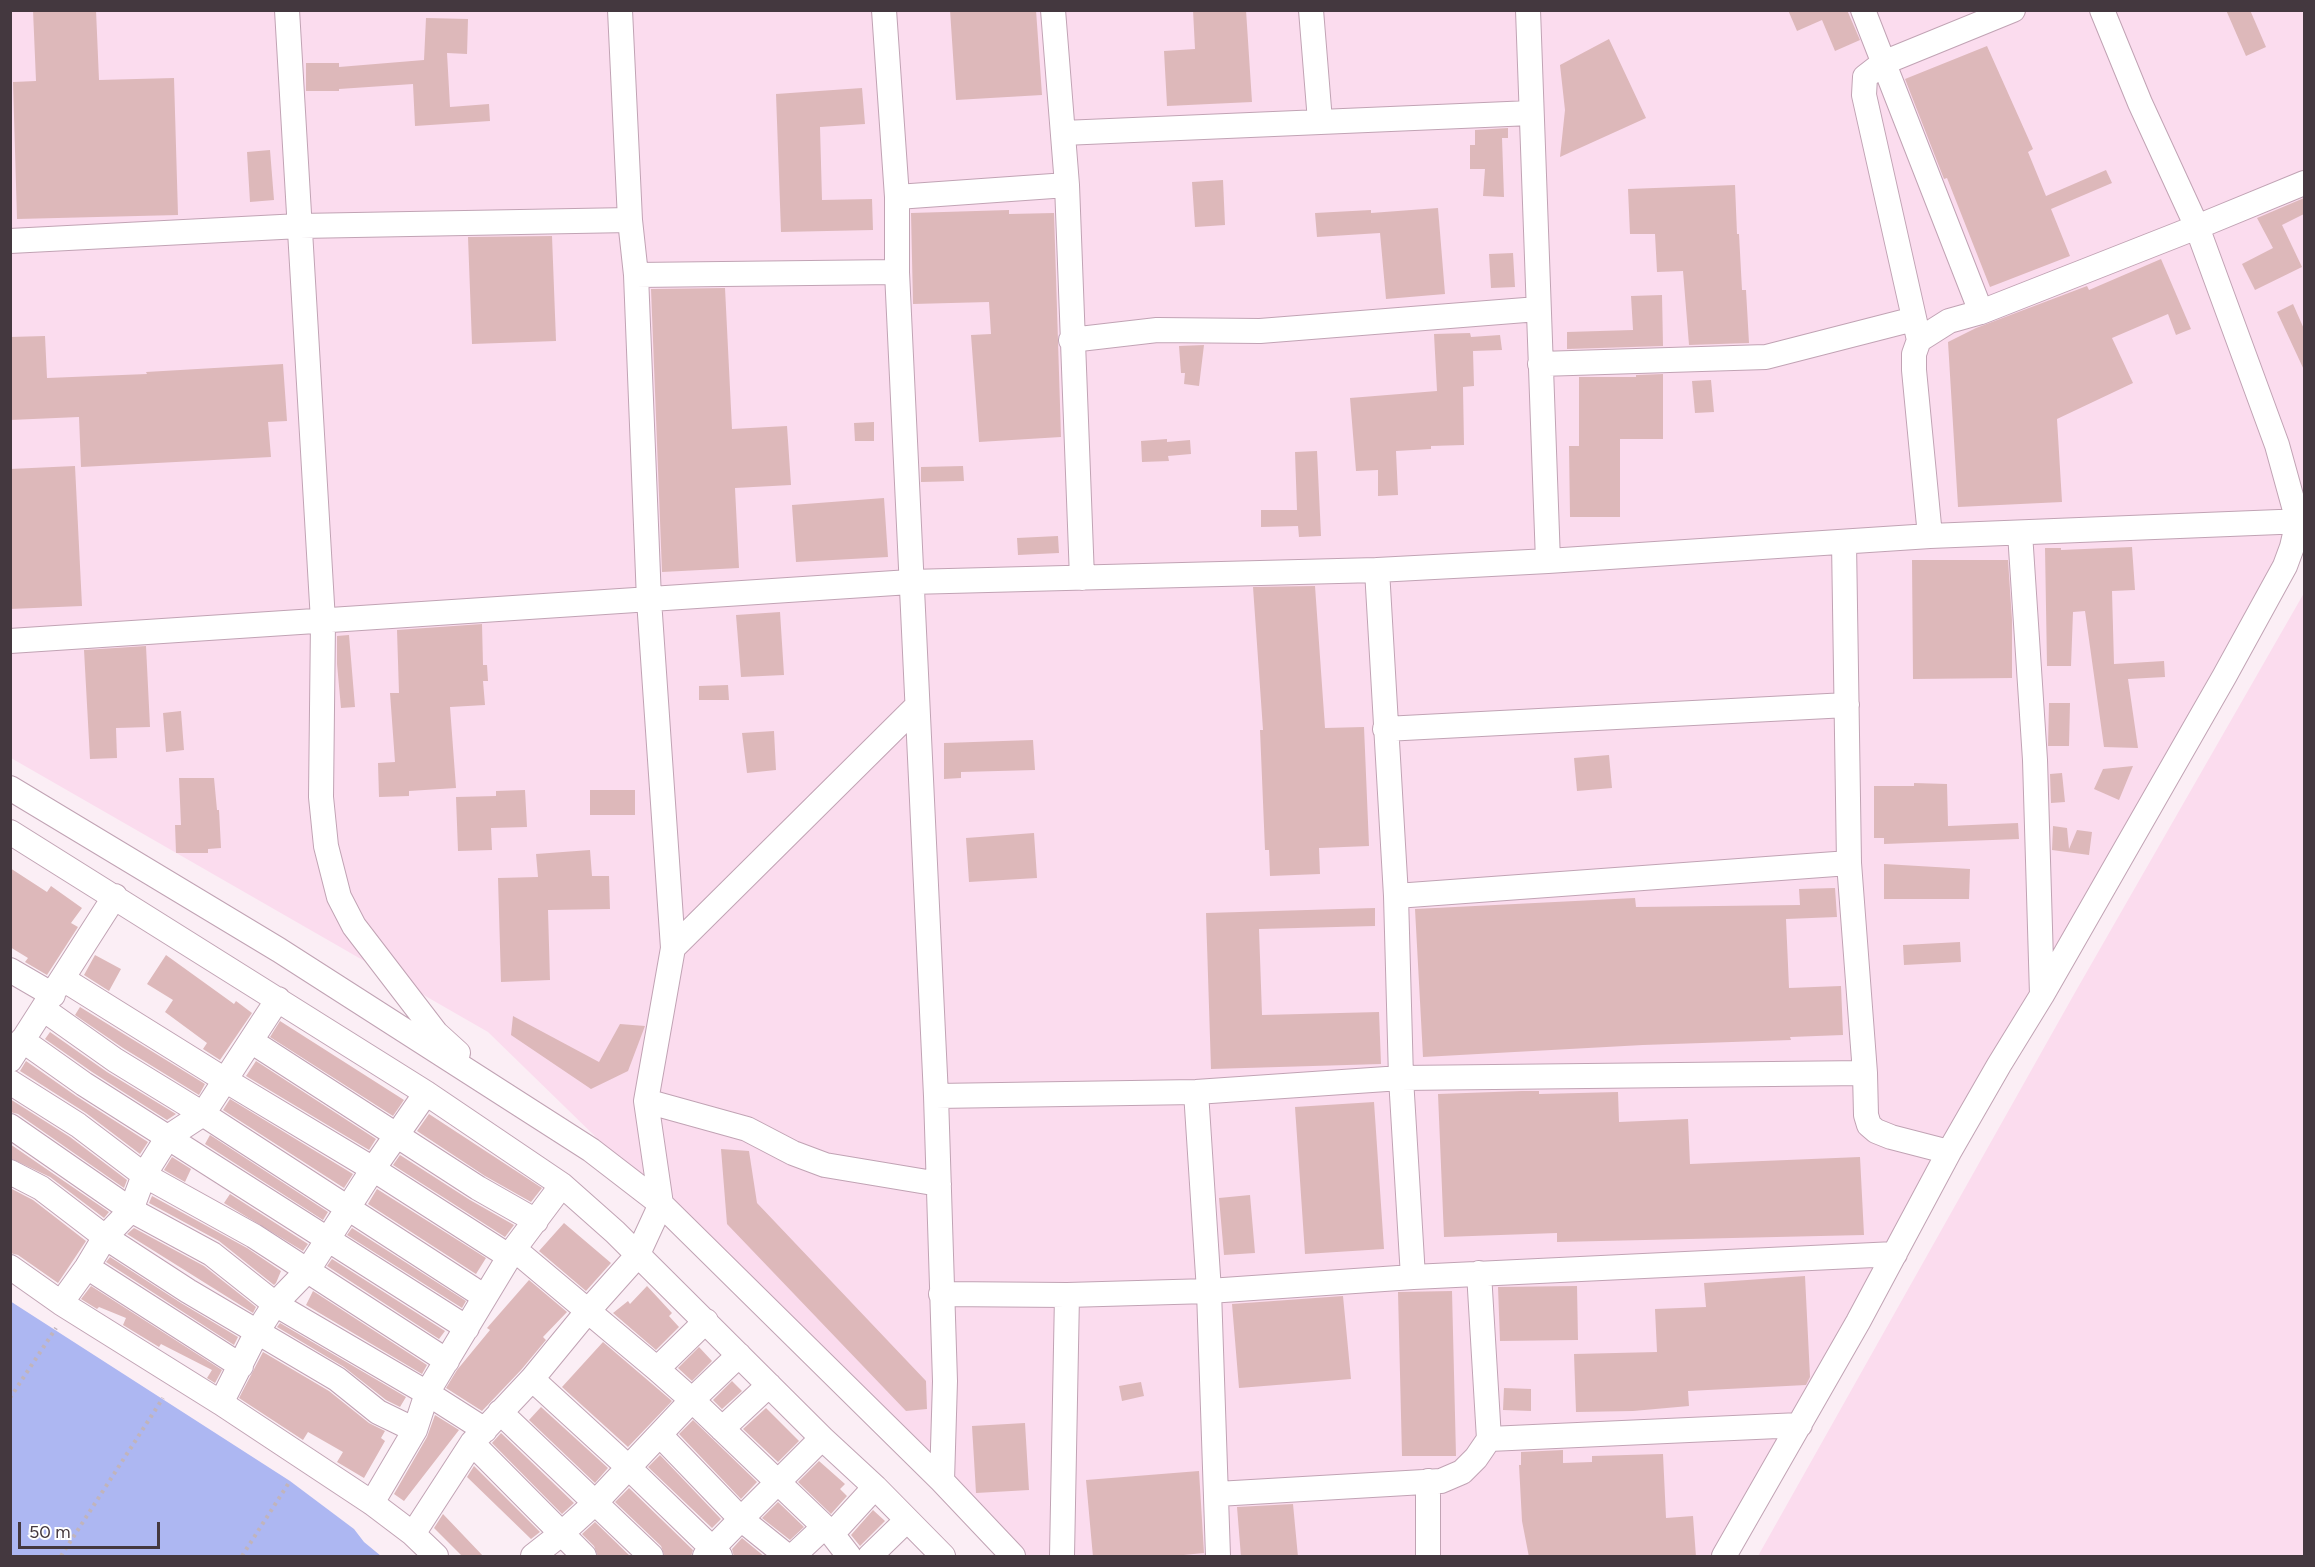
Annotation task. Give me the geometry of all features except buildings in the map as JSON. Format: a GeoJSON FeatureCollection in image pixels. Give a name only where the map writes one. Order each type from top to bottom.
{"type":"FeatureCollection","features":[{"type":"Feature","properties":{"kind":"street"},"geometry":{"type":"LineString","coordinates":[[288,10],[323,621],[321,797],[326,846],[339,897],[354,927],[436,1033],[508,1098]]}},
{"type":"Feature","properties":{"kind":"street"},"geometry":{"type":"LineString","coordinates":[[413,1534],[485,1428],[532,1379],[587,1312],[637,1257],[661,1204],[646,1101],[673,948],[649,600],[636,275],[630,220],[620,10]]}},
{"type":"Feature","properties":{"kind":"street"},"geometry":{"type":"LineString","coordinates":[[884,10],[897,197],[897,272],[910,582],[936,1096],[945,1381],[942,1481]]}},
{"type":"Feature","properties":{"kind":"street"},"geometry":{"type":"LineString","coordinates":[[1053,10],[1067,185],[1071,340],[1082,578]]}},
{"type":"Feature","properties":{"kind":"street"},"geometry":{"type":"LineString","coordinates":[[1311,10],[1320,121]]}},
{"type":"Feature","properties":{"kind":"street"},"geometry":{"type":"LineString","coordinates":[[1528,10],[1548,561]]}},
{"type":"Feature","properties":{"kind":"street"},"geometry":{"type":"LineString","coordinates":[[1863,10],[1981,312]]}},
{"type":"Feature","properties":{"kind":"street"},"geometry":{"type":"LineString","coordinates":[[1930,537],[1914,370],[1917,329],[1864,95],[1865,77],[1883,63],[2013,10]]}},
{"type":"Feature","properties":{"kind":"street"},"geometry":{"type":"LineString","coordinates":[[1724,1557],[1895,1254],[1949,1152],[2042,995],[2224,677],[2285,566],[2301,521],[2277,445],[2197,227],[2140,103],[2102,10]]}},
{"type":"Feature","properties":{"kind":"street"},"geometry":{"type":"LineString","coordinates":[[1063,133],[1531,113]]}},
{"type":"Feature","properties":{"kind":"street"},"geometry":{"type":"LineString","coordinates":[[1540,364],[1766,357],[1917,329],[1981,312],[2304,183]]}},
{"type":"Feature","properties":{"kind":"street"},"geometry":{"type":"LineString","coordinates":[[897,197],[1067,185]]}},
{"type":"Feature","properties":{"kind":"street"},"geometry":{"type":"LineString","coordinates":[[10,241],[300,226],[630,220]]}},
{"type":"Feature","properties":{"kind":"street"},"geometry":{"type":"LineString","coordinates":[[636,275],[897,272]]}},
{"type":"Feature","properties":{"kind":"street"},"geometry":{"type":"LineString","coordinates":[[1071,340],[1157,330],[1260,331],[1538,309]]}},
{"type":"Feature","properties":{"kind":"street"},"geometry":{"type":"LineString","coordinates":[[10,641],[910,582],[1377,570],[1930,537],[2301,521]]}},
{"type":"Feature","properties":{"kind":"street"},"geometry":{"type":"LineString","coordinates":[[2020,533],[2035,760],[2042,995]]}},
{"type":"Feature","properties":{"kind":"street"},"geometry":{"type":"LineString","coordinates":[[1844,542],[1849,863],[1865,1073],[1866,1115],[1869,1125],[1876,1131],[1890,1137],[1949,1152]]}},
{"type":"Feature","properties":{"kind":"street"},"geometry":{"type":"LineString","coordinates":[[1377,570],[1396,896],[1401,1078],[1413,1277]]}},
{"type":"Feature","properties":{"kind":"street"},"geometry":{"type":"LineString","coordinates":[[1385,729],[1847,705]]}},
{"type":"Feature","properties":{"kind":"street"},"geometry":{"type":"LineString","coordinates":[[673,948],[916,707]]}},
{"type":"Feature","properties":{"kind":"street"},"geometry":{"type":"LineString","coordinates":[[10,788],[279,950],[591,1150],[661,1204],[942,1481],[1013,1557]]}},
{"type":"Feature","properties":{"kind":"street"},"geometry":{"type":"LineString","coordinates":[[10,832],[426,1092],[562,1185],[589,1208],[637,1257],[706,1321],[943,1557]]}},
{"type":"Feature","properties":{"kind":"street"},"geometry":{"type":"LineString","coordinates":[[1396,896],[1849,863]]}},
{"type":"Feature","properties":{"kind":"street"},"geometry":{"type":"LineString","coordinates":[[115,896],[53,994],[15,1047],[168,1137],[466,1328]]}},
{"type":"Feature","properties":{"kind":"street"},"geometry":{"type":"LineString","coordinates":[[10,970],[225,1080],[512,1253],[657,1368],[828,1531],[849,1557]]}},
{"type":"Feature","properties":{"kind":"street"},"geometry":{"type":"LineString","coordinates":[[53,994],[115,1059],[485,1297]]}},
{"type":"Feature","properties":{"kind":"street"},"geometry":{"type":"LineString","coordinates":[[60,1303],[87,1267],[105,1237],[131,1210],[144,1175],[168,1137],[203,1114],[278,999]]}},
{"type":"Feature","properties":{"kind":"street"},"geometry":{"type":"LineString","coordinates":[[250,1041],[478,1188],[536,1221]]}},
{"type":"Feature","properties":{"kind":"street"},"geometry":{"type":"LineString","coordinates":[[936,1096],[1196,1092],[1401,1078],[1865,1073]]}},
{"type":"Feature","properties":{"kind":"street"},"geometry":{"type":"LineString","coordinates":[[10,1082],[78,1125],[144,1175],[254,1236],[447,1361]]}},
{"type":"Feature","properties":{"kind":"street"},"geometry":{"type":"LineString","coordinates":[[221,1404],[257,1332],[275,1304],[308,1270],[426,1092]]}},
{"type":"Feature","properties":{"kind":"street"},"geometry":{"type":"LineString","coordinates":[[1196,1092],[1209,1291],[1218,1557]]}},
{"type":"Feature","properties":{"kind":"street"},"geometry":{"type":"LineString","coordinates":[[646,1101],[747,1129],[793,1153],[825,1165],[939,1184]]}},
{"type":"Feature","properties":{"kind":"street"},"geometry":{"type":"LineString","coordinates":[[10,1126],[131,1210],[212,1254],[275,1304],[485,1428],[595,1503],[651,1557]]}},
{"type":"Feature","properties":{"kind":"street"},"geometry":{"type":"LineString","coordinates":[[10,1172],[42,1188],[105,1237],[188,1291],[337,1379],[378,1412],[415,1430]]}},
{"type":"Feature","properties":{"kind":"street"},"geometry":{"type":"LineString","coordinates":[[372,1503],[415,1430],[427,1393],[512,1253],[562,1185]]}},
{"type":"Feature","properties":{"kind":"street"},"geometry":{"type":"LineString","coordinates":[[941,1294],[1067,1295],[1209,1291],[1479,1273],[1895,1254]]}},
{"type":"Feature","properties":{"kind":"street"},"geometry":{"type":"LineString","coordinates":[[10,1267],[60,1303],[221,1404],[372,1503],[413,1534],[436,1557]]}},
{"type":"Feature","properties":{"kind":"street"},"geometry":{"type":"LineString","coordinates":[[87,1267],[242,1366]]}},
{"type":"Feature","properties":{"kind":"street"},"geometry":{"type":"LineString","coordinates":[[1217,1494],[1441,1481],[1462,1472],[1489,1440],[1479,1273]]}},
{"type":"Feature","properties":{"kind":"street"},"geometry":{"type":"LineString","coordinates":[[1062,1557],[1067,1295]]}},
{"type":"Feature","properties":{"kind":"street"},"geometry":{"type":"LineString","coordinates":[[657,1368],[706,1321]]}},
{"type":"Feature","properties":{"kind":"street"},"geometry":{"type":"LineString","coordinates":[[533,1557],[595,1503],[692,1400],[739,1355]]}},
{"type":"Feature","properties":{"kind":"street"},"geometry":{"type":"LineString","coordinates":[[532,1379],[628,1467],[713,1554],[741,1519],[822,1438]]}},
{"type":"Feature","properties":{"kind":"street"},"geometry":{"type":"LineString","coordinates":[[722,1429],[769,1385]]}},
{"type":"Feature","properties":{"kind":"street"},"geometry":{"type":"LineString","coordinates":[[1489,1440],[1800,1425]]}},
{"type":"Feature","properties":{"kind":"street"},"geometry":{"type":"LineString","coordinates":[[485,1428],[561,1534],[584,1557]]}},
{"type":"Feature","properties":{"kind":"street"},"geometry":{"type":"LineString","coordinates":[[660,1435],[741,1519],[787,1557]]}},
{"type":"Feature","properties":{"kind":"street"},"geometry":{"type":"LineString","coordinates":[[1428,1481],[1428,1557]]}},
{"type":"Feature","properties":{"kind":"street"},"geometry":{"type":"LineString","coordinates":[[793,1557],[828,1531],[875,1487]]}},
{"type":"Feature","properties":{"kind":"street"},"geometry":{"type":"LineString","coordinates":[[870,1557],[908,1520]]}},
{"type":"Feature","properties":{"kind":"path"},"geometry":{"type":"LineString","coordinates":[[10,1398],[56,1328]]}},
{"type":"Feature","properties":{"kind":"path"},"geometry":{"type":"LineString","coordinates":[[61,1557],[163,1398]]}},
{"type":"Feature","properties":{"kind":"path"},"geometry":{"type":"LineString","coordinates":[[242,1557],[290,1481]]}},
{"type":"Feature","properties":{"kind":"shaded area"},"geometry":{"type":"Polygon","coordinates":[[[11,11],[2304,11],[2304,507],[1890,1249],[1711,1556],[1026,1556],[488,1032],[11,758],[11,11]]]}},
{"type":"Feature","properties":{"kind":"shaded area"},"geometry":{"type":"Polygon","coordinates":[[[2304,593],[2304,1556],[1758,1556],[2077,989],[2304,593]]]}},
{"type":"Feature","properties":{"kind":"water"},"geometry":{"type":"Polygon","coordinates":[[[10,1301],[290,1481],[354,1529],[364,1542],[381,1556],[11,1556],[10,1301]]]}}]}
